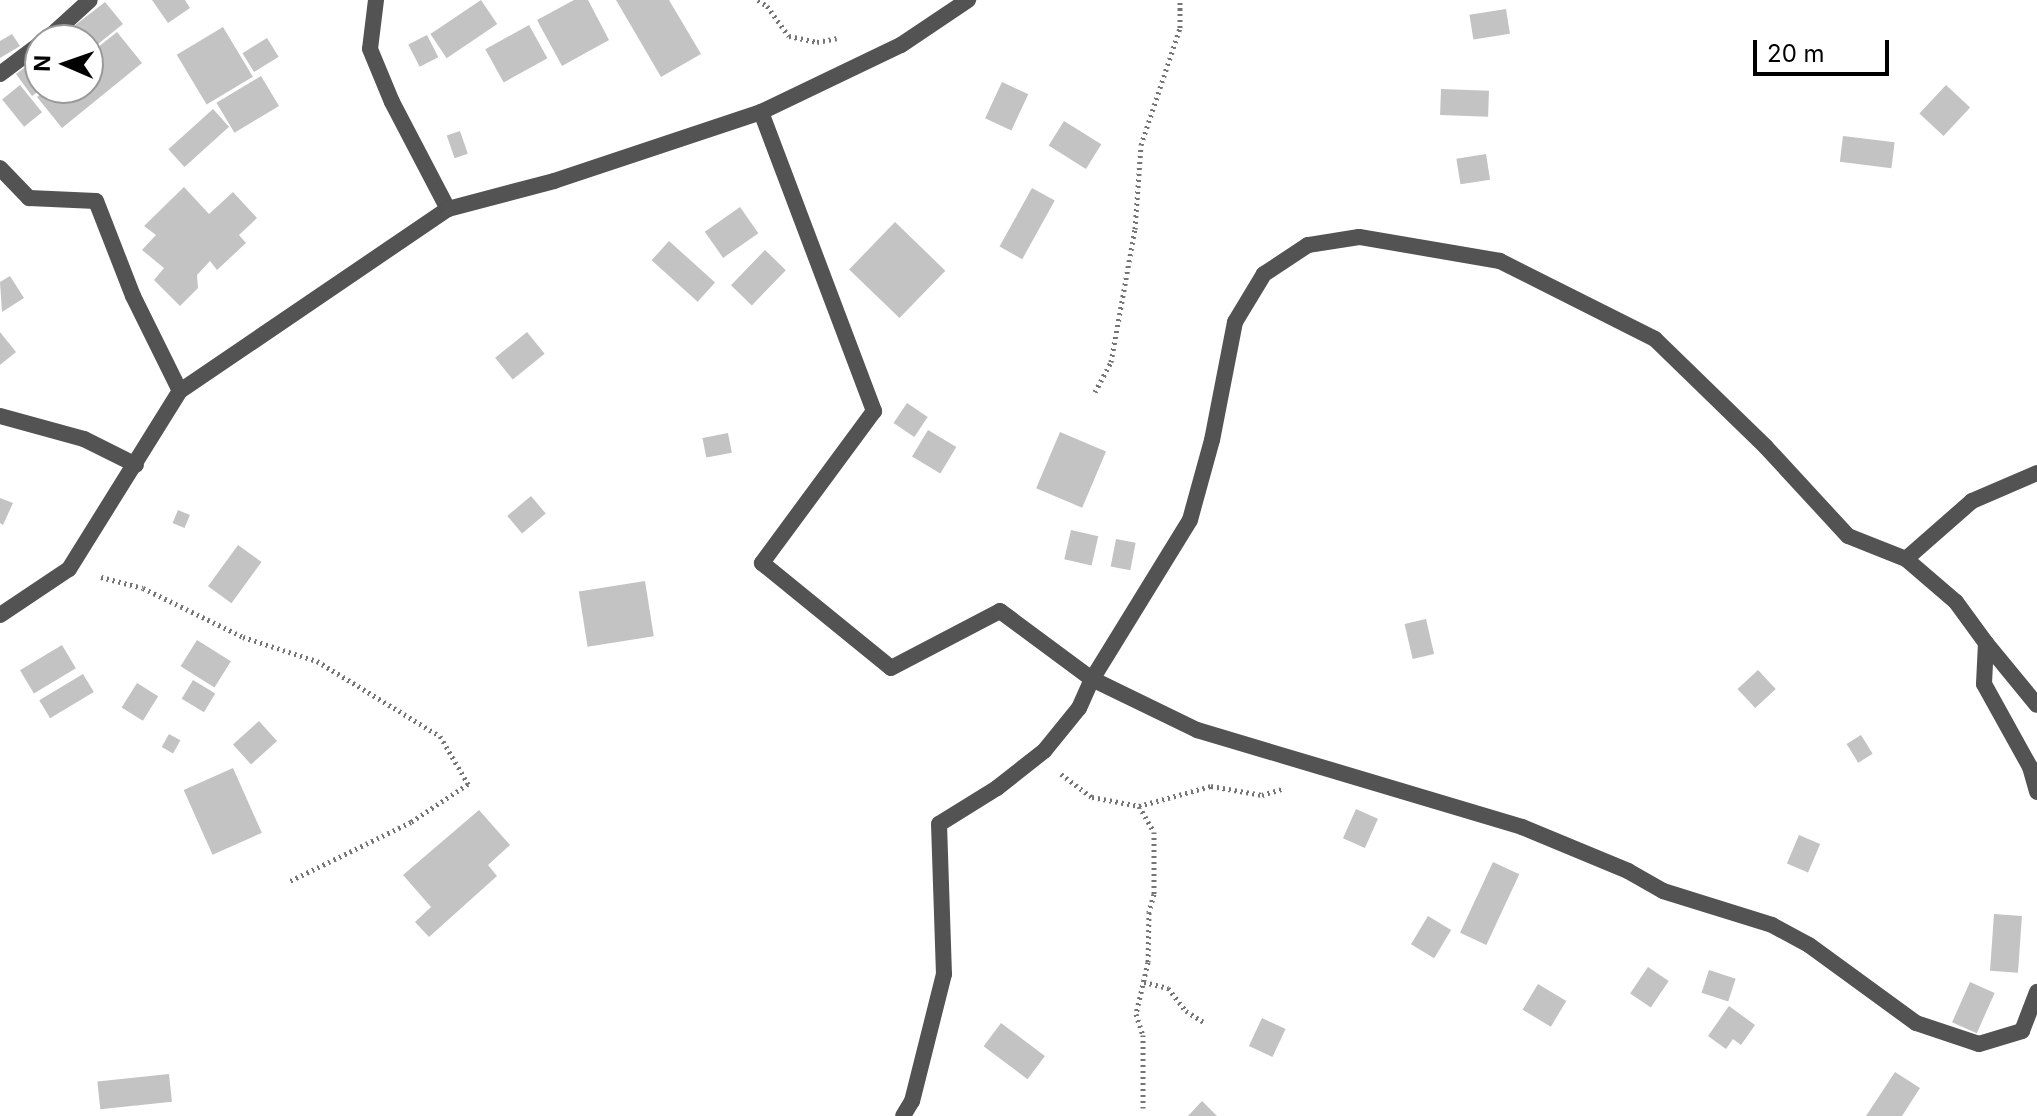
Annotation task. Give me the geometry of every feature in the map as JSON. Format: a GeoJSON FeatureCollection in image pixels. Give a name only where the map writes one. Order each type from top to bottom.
{"type":"FeatureCollection","features":[{"type":"Feature","properties":{"kind":"street"},"geometry":{"type":"LineString","coordinates":[[64,24],[90,0]]}},
{"type":"Feature","properties":{"kind":"street"},"geometry":{"type":"LineString","coordinates":[[376,0],[370,49],[392,102],[448,209]]}},
{"type":"Feature","properties":{"kind":"street"},"geometry":{"type":"LineString","coordinates":[[0,615],[69,569],[180,391],[448,209],[554,181],[761,112],[901,45],[968,0]]}},
{"type":"Feature","properties":{"kind":"street"},"geometry":{"type":"LineString","coordinates":[[0,74],[24,56]]}},
{"type":"Feature","properties":{"kind":"street"},"geometry":{"type":"LineString","coordinates":[[761,112],[874,411],[762,563],[891,668],[1000,611],[1092,679],[1197,730],[1522,827],[1628,871],[1663,891],[1772,925],[1809,945],[1916,1023],[1979,1044],[2022,1031],[2037,992]]}},
{"type":"Feature","properties":{"kind":"street"},"geometry":{"type":"LineString","coordinates":[[0,168],[29,198],[96,201],[133,296],[180,391]]}},
{"type":"Feature","properties":{"kind":"street"},"geometry":{"type":"LineString","coordinates":[[903,1116],[912,1101],[944,974],[939,824],[997,788],[1044,751],[1079,708],[1092,679],[1190,520],[1212,440],[1235,322],[1264,274],[1308,245],[1359,237],[1500,261],[1655,339],[1766,447],[1848,536],[1906,559],[1956,602],[2037,705]]}},
{"type":"Feature","properties":{"kind":"street"},"geometry":{"type":"LineString","coordinates":[[0,416],[84,439],[136,465]]}},
{"type":"Feature","properties":{"kind":"street"},"geometry":{"type":"LineString","coordinates":[[1906,559],[1972,501],[2037,473]]}},
{"type":"Feature","properties":{"kind":"street"},"geometry":{"type":"LineString","coordinates":[[1986,643],[1984,684],[2030,767],[2037,792]]}},
{"type":"Feature","properties":{"kind":"path"},"geometry":{"type":"LineString","coordinates":[[758,0],[767,6],[789,36],[817,42],[844,36]]}},
{"type":"Feature","properties":{"kind":"path"},"geometry":{"type":"LineString","coordinates":[[1095,392],[1111,362],[1135,229],[1141,145],[1180,28],[1180,0]]}},
{"type":"Feature","properties":{"kind":"path"},"geometry":{"type":"LineString","coordinates":[[69,569],[143,588],[243,637],[317,661],[440,736],[468,784],[411,822],[288,882]]}},
{"type":"Feature","properties":{"kind":"path"},"geometry":{"type":"LineString","coordinates":[[1044,751],[1056,770],[1092,797],[1139,806],[1211,786],[1262,795],[1289,787]]}},
{"type":"Feature","properties":{"kind":"path"},"geometry":{"type":"LineString","coordinates":[[1139,806],[1154,832],[1154,894],[1149,912],[1144,982],[1136,1014],[1143,1035],[1143,1108]]}},
{"type":"Feature","properties":{"kind":"path"},"geometry":{"type":"LineString","coordinates":[[1144,982],[1168,988],[1186,1011],[1205,1023]]}},
{"type":"Feature","properties":{"kind":"building"},"geometry":{"type":"Polygon","coordinates":[[[152,0],[185,0],[190,8],[168,23],[152,0]]]}},
{"type":"Feature","properties":{"kind":"building"},"geometry":{"type":"Polygon","coordinates":[[[481,0],[497,24],[447,58],[430,34],[481,0]]]}},
{"type":"Feature","properties":{"kind":"building"},"geometry":{"type":"Polygon","coordinates":[[[574,0],[588,0],[609,40],[562,66],[537,20],[574,0]]]}},
{"type":"Feature","properties":{"kind":"building"},"geometry":{"type":"Polygon","coordinates":[[[616,0],[669,0],[701,54],[661,77],[616,0]]]}},
{"type":"Feature","properties":{"kind":"building"},"geometry":{"type":"Polygon","coordinates":[[[105,2],[123,24],[104,39],[104,24],[77,24],[105,2]]]}},
{"type":"Feature","properties":{"kind":"building"},"geometry":{"type":"Polygon","coordinates":[[[1506,9],[1510,34],[1473,39],[1469,15],[1506,9]]]}},
{"type":"Feature","properties":{"kind":"building"},"geometry":{"type":"Polygon","coordinates":[[[529,25],[547,58],[504,82],[485,49],[529,25]]]}},
{"type":"Feature","properties":{"kind":"building"},"geometry":{"type":"Polygon","coordinates":[[[223,27],[253,77],[207,105],[177,55],[223,27]]]}},
{"type":"Feature","properties":{"kind":"building"},"geometry":{"type":"Polygon","coordinates":[[[117,32],[142,63],[104,94],[104,42],[117,32]]]}},
{"type":"Feature","properties":{"kind":"building"},"geometry":{"type":"Polygon","coordinates":[[[12,34],[20,46],[0,58],[0,41],[12,34]]]}},
{"type":"Feature","properties":{"kind":"building"},"geometry":{"type":"Polygon","coordinates":[[[427,35],[438,57],[420,67],[408,45],[427,35]]]}},
{"type":"Feature","properties":{"kind":"building"},"geometry":{"type":"Polygon","coordinates":[[[267,38],[279,57],[254,72],[242,53],[267,38]]]}},
{"type":"Feature","properties":{"kind":"building"},"geometry":{"type":"Polygon","coordinates":[[[24,68],[24,85],[16,74],[24,68]]]}},
{"type":"Feature","properties":{"kind":"building"},"geometry":{"type":"Polygon","coordinates":[[[261,76],[279,106],[234,133],[216,103],[261,76]]]}},
{"type":"Feature","properties":{"kind":"building"},"geometry":{"type":"Polygon","coordinates":[[[1002,82],[1028,94],[1011,131],[985,118],[1002,82]]]}},
{"type":"Feature","properties":{"kind":"building"},"geometry":{"type":"Polygon","coordinates":[[[20,85],[24,90],[24,104],[35,104],[42,112],[24,127],[2,99],[20,85]]]}},
{"type":"Feature","properties":{"kind":"building"},"geometry":{"type":"Polygon","coordinates":[[[1946,85],[1970,108],[1944,136],[1919,114],[1946,85]]]}},
{"type":"Feature","properties":{"kind":"building"},"geometry":{"type":"Polygon","coordinates":[[[1441,89],[1489,91],[1488,117],[1440,115],[1441,89]]]}},
{"type":"Feature","properties":{"kind":"building"},"geometry":{"type":"Polygon","coordinates":[[[43,104],[92,104],[62,128],[43,104]]]}},
{"type":"Feature","properties":{"kind":"building"},"geometry":{"type":"Polygon","coordinates":[[[213,109],[229,127],[184,167],[168,149],[213,109]]]}},
{"type":"Feature","properties":{"kind":"building"},"geometry":{"type":"Polygon","coordinates":[[[1064,121],[1101,144],[1086,169],[1049,146],[1064,121]]]}},
{"type":"Feature","properties":{"kind":"building"},"geometry":{"type":"Polygon","coordinates":[[[460,131],[468,154],[455,158],[447,136],[460,131]]]}},
{"type":"Feature","properties":{"kind":"building"},"geometry":{"type":"Polygon","coordinates":[[[1843,136],[1895,142],[1891,168],[1840,162],[1843,136]]]}},
{"type":"Feature","properties":{"kind":"building"},"geometry":{"type":"Polygon","coordinates":[[[1486,154],[1490,180],[1460,184],[1456,159],[1486,154]]]}},
{"type":"Feature","properties":{"kind":"building"},"geometry":{"type":"Polygon","coordinates":[[[184,187],[209,214],[233,192],[257,218],[239,235],[246,243],[217,270],[210,261],[197,275],[198,288],[180,306],[154,280],[164,268],[142,250],[156,235],[144,226],[184,187]]]}},
{"type":"Feature","properties":{"kind":"building"},"geometry":{"type":"Polygon","coordinates":[[[1032,188],[1055,201],[1022,259],[1000,247],[1032,188]]]}},
{"type":"Feature","properties":{"kind":"building"},"geometry":{"type":"Polygon","coordinates":[[[740,207],[758,233],[723,258],[705,232],[740,207]]]}},
{"type":"Feature","properties":{"kind":"building"},"geometry":{"type":"Polygon","coordinates":[[[895,222],[945,271],[900,318],[849,269],[895,222]]]}},
{"type":"Feature","properties":{"kind":"building"},"geometry":{"type":"Polygon","coordinates":[[[669,241],[715,282],[698,302],[652,260],[669,241]]]}},
{"type":"Feature","properties":{"kind":"building"},"geometry":{"type":"Polygon","coordinates":[[[765,250],[786,270],[752,305],[731,285],[765,250]]]}},
{"type":"Feature","properties":{"kind":"building"},"geometry":{"type":"Polygon","coordinates":[[[10,276],[24,298],[2,312],[0,282],[10,276]]]}},
{"type":"Feature","properties":{"kind":"building"},"geometry":{"type":"Polygon","coordinates":[[[0,332],[16,352],[0,365],[0,332]]]}},
{"type":"Feature","properties":{"kind":"building"},"geometry":{"type":"Polygon","coordinates":[[[527,332],[545,354],[513,380],[495,358],[527,332]]]}},
{"type":"Feature","properties":{"kind":"building"},"geometry":{"type":"Polygon","coordinates":[[[907,403],[928,417],[914,437],[894,423],[907,403]]]}},
{"type":"Feature","properties":{"kind":"building"},"geometry":{"type":"Polygon","coordinates":[[[928,430],[956,447],[940,474],[912,457],[928,430]]]}},
{"type":"Feature","properties":{"kind":"building"},"geometry":{"type":"Polygon","coordinates":[[[1060,432],[1106,452],[1082,508],[1036,488],[1060,432]]]}},
{"type":"Feature","properties":{"kind":"building"},"geometry":{"type":"Polygon","coordinates":[[[728,433],[732,453],[706,458],[702,438],[728,433]]]}},
{"type":"Feature","properties":{"kind":"building"},"geometry":{"type":"Polygon","coordinates":[[[531,496],[546,514],[522,534],[507,516],[531,496]]]}},
{"type":"Feature","properties":{"kind":"building"},"geometry":{"type":"Polygon","coordinates":[[[0,498],[13,503],[3,525],[0,523],[0,498]]]}},
{"type":"Feature","properties":{"kind":"building"},"geometry":{"type":"Polygon","coordinates":[[[178,510],[190,515],[184,528],[173,523],[178,510]]]}},
{"type":"Feature","properties":{"kind":"building"},"geometry":{"type":"Polygon","coordinates":[[[1071,530],[1098,536],[1092,566],[1064,559],[1071,530]]]}},
{"type":"Feature","properties":{"kind":"building"},"geometry":{"type":"Polygon","coordinates":[[[1116,539],[1136,543],[1130,570],[1111,566],[1116,539]]]}},
{"type":"Feature","properties":{"kind":"building"},"geometry":{"type":"Polygon","coordinates":[[[238,545],[261,562],[231,603],[208,586],[238,545]]]}},
{"type":"Feature","properties":{"kind":"building"},"geometry":{"type":"Polygon","coordinates":[[[645,581],[654,636],[588,647],[579,591],[645,581]]]}},
{"type":"Feature","properties":{"kind":"building"},"geometry":{"type":"Polygon","coordinates":[[[1426,619],[1434,654],[1413,659],[1405,624],[1426,619]]]}},
{"type":"Feature","properties":{"kind":"building"},"geometry":{"type":"Polygon","coordinates":[[[197,640],[231,661],[214,687],[181,666],[197,640]]]}},
{"type":"Feature","properties":{"kind":"building"},"geometry":{"type":"Polygon","coordinates":[[[62,645],[76,668],[34,693],[20,670],[62,645]]]}},
{"type":"Feature","properties":{"kind":"building"},"geometry":{"type":"Polygon","coordinates":[[[1758,670],[1776,689],[1755,708],[1738,689],[1758,670]]]}},
{"type":"Feature","properties":{"kind":"building"},"geometry":{"type":"Polygon","coordinates":[[[83,674],[94,692],[50,718],[39,700],[83,674]]]}},
{"type":"Feature","properties":{"kind":"building"},"geometry":{"type":"Polygon","coordinates":[[[193,680],[215,693],[204,712],[182,699],[193,680]]]}},
{"type":"Feature","properties":{"kind":"building"},"geometry":{"type":"Polygon","coordinates":[[[137,683],[158,696],[143,721],[122,708],[137,683]]]}},
{"type":"Feature","properties":{"kind":"building"},"geometry":{"type":"Polygon","coordinates":[[[259,721],[277,741],[251,764],[233,744],[259,721]]]}},
{"type":"Feature","properties":{"kind":"building"},"geometry":{"type":"Polygon","coordinates":[[[169,734],[180,740],[173,753],[162,747],[169,734]]]}},
{"type":"Feature","properties":{"kind":"building"},"geometry":{"type":"Polygon","coordinates":[[[1861,735],[1873,754],[1858,763],[1847,744],[1861,735]]]}},
{"type":"Feature","properties":{"kind":"building"},"geometry":{"type":"Polygon","coordinates":[[[233,768],[262,833],[213,855],[184,790],[233,768]]]}},
{"type":"Feature","properties":{"kind":"building"},"geometry":{"type":"Polygon","coordinates":[[[1356,809],[1378,819],[1365,848],[1343,838],[1356,809]]]}},
{"type":"Feature","properties":{"kind":"building"},"geometry":{"type":"Polygon","coordinates":[[[479,810],[510,845],[488,865],[497,876],[429,937],[415,922],[431,907],[403,875],[479,810]]]}},
{"type":"Feature","properties":{"kind":"building"},"geometry":{"type":"Polygon","coordinates":[[[1799,835],[1820,844],[1808,873],[1787,864],[1799,835]]]}},
{"type":"Feature","properties":{"kind":"building"},"geometry":{"type":"Polygon","coordinates":[[[1493,862],[1519,874],[1486,945],[1460,933],[1493,862]]]}},
{"type":"Feature","properties":{"kind":"building"},"geometry":{"type":"Polygon","coordinates":[[[1994,914],[2022,916],[2018,973],[1990,971],[1994,914]]]}},
{"type":"Feature","properties":{"kind":"building"},"geometry":{"type":"Polygon","coordinates":[[[1428,916],[1451,930],[1434,958],[1411,944],[1428,916]]]}},
{"type":"Feature","properties":{"kind":"building"},"geometry":{"type":"Polygon","coordinates":[[[1648,967],[1669,981],[1651,1008],[1630,994],[1648,967]]]}},
{"type":"Feature","properties":{"kind":"building"},"geometry":{"type":"Polygon","coordinates":[[[1709,970],[1736,979],[1728,1001],[1702,993],[1709,970]]]}},
{"type":"Feature","properties":{"kind":"building"},"geometry":{"type":"Polygon","coordinates":[[[1970,982],[1995,993],[1977,1033],[1952,1022],[1970,982]]]}},
{"type":"Feature","properties":{"kind":"building"},"geometry":{"type":"Polygon","coordinates":[[[1538,984],[1566,1001],[1551,1027],[1523,1010],[1538,984]]]}},
{"type":"Feature","properties":{"kind":"building"},"geometry":{"type":"Polygon","coordinates":[[[1729,1006],[1755,1025],[1741,1045],[1733,1039],[1726,1049],[1708,1036],[1729,1006]]]}},
{"type":"Feature","properties":{"kind":"building"},"geometry":{"type":"Polygon","coordinates":[[[1262,1018],[1286,1029],[1272,1057],[1249,1046],[1262,1018]]]}},
{"type":"Feature","properties":{"kind":"building"},"geometry":{"type":"Polygon","coordinates":[[[1001,1023],[1045,1056],[1027,1079],[984,1046],[1001,1023]]]}},
{"type":"Feature","properties":{"kind":"building"},"geometry":{"type":"Polygon","coordinates":[[[1895,1072],[1920,1088],[1902,1116],[1866,1116],[1895,1072]]]}},
{"type":"Feature","properties":{"kind":"building"},"geometry":{"type":"Polygon","coordinates":[[[169,1074],[172,1102],[100,1109],[97,1082],[169,1074]]]}},
{"type":"Feature","properties":{"kind":"building"},"geometry":{"type":"Polygon","coordinates":[[[1202,1101],[1217,1116],[1188,1116],[1202,1101]]]}}]}
